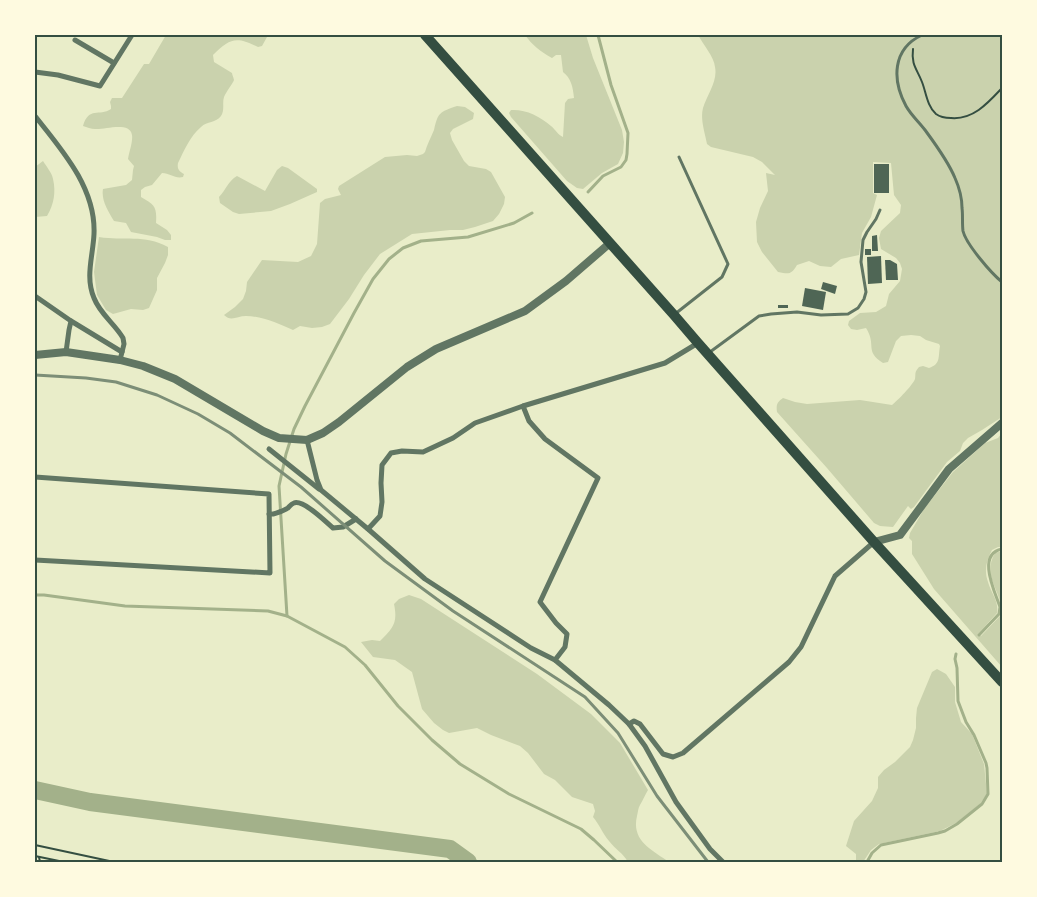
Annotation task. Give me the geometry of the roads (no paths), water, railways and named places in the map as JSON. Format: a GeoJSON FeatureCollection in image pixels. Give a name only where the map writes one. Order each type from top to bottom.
{"type":"FeatureCollection","features":[{"type":"Feature","properties":{"kind":"main road"},"geometry":{"type":"LineString","coordinates":[[425,35],[874,542],[1002,682]]}},
{"type":"Feature","properties":{"kind":"street"},"geometry":{"type":"LineString","coordinates":[[35,72],[58,75],[100,86],[132,35]]}},
{"type":"Feature","properties":{"kind":"street"},"geometry":{"type":"LineString","coordinates":[[75,40],[114,63]]}},
{"type":"Feature","properties":{"kind":"street"},"geometry":{"type":"LineString","coordinates":[[35,116],[54,139],[72,166],[89,200],[94,217],[94,233],[89,270],[91,291],[98,308],[123,338],[124,344],[120,360]]}},
{"type":"Feature","properties":{"kind":"street"},"geometry":{"type":"LineString","coordinates":[[35,355],[66,352],[120,360],[143,366],[175,379],[262,431],[279,438],[307,440],[323,433],[339,422],[407,367],[436,349],[525,310],[566,282],[610,243]]}},
{"type":"Feature","properties":{"kind":"street"},"geometry":{"type":"LineString","coordinates":[[35,296],[122,352]]}},
{"type":"Feature","properties":{"kind":"street"},"geometry":{"type":"LineString","coordinates":[[66,352],[72,321]]}},
{"type":"Feature","properties":{"kind":"street"},"geometry":{"type":"LineString","coordinates":[[368,529],[380,516],[382,465],[391,453],[402,451],[423,452],[453,438],[475,423],[523,406],[665,363],[698,343]]}},
{"type":"Feature","properties":{"kind":"street"},"geometry":{"type":"LineString","coordinates":[[523,406],[529,421],[545,439],[598,478],[540,602],[567,634],[565,647],[555,660]]}},
{"type":"Feature","properties":{"kind":"street"},"geometry":{"type":"LineString","coordinates":[[629,724],[634,721],[640,724],[663,754],[673,757],[683,753],[789,662],[801,647],[835,576],[874,542],[900,535],[949,469],[1002,423]]}},
{"type":"Feature","properties":{"kind":"street"},"geometry":{"type":"LineString","coordinates":[[307,440],[320,490]]}},
{"type":"Feature","properties":{"kind":"street"},"geometry":{"type":"LineString","coordinates":[[268,449],[356,519],[425,578],[531,648],[555,660],[609,704],[629,724],[645,746],[676,802],[710,849],[722,862]]}},
{"type":"Feature","properties":{"kind":"street"},"geometry":{"type":"LineString","coordinates":[[35,477],[269,494],[271,514],[270,573],[35,560]]}},
{"type":"Feature","properties":{"kind":"street"},"geometry":{"type":"LineString","coordinates":[[271,514],[286,509],[294,502],[300,502],[333,528],[344,527],[356,519]]}},
{"type":"Feature","properties":{"kind":"lane"},"geometry":{"type":"LineString","coordinates":[[922,35],[915,38],[900,55],[896,69],[901,95],[907,107],[937,146],[956,179],[962,206],[963,230],[967,240],[987,267],[1002,282]]}},
{"type":"Feature","properties":{"kind":"lane"},"geometry":{"type":"LineString","coordinates":[[674,314],[722,277],[728,264],[679,157]]}},
{"type":"Feature","properties":{"kind":"lane"},"geometry":{"type":"LineString","coordinates":[[708,354],[759,316],[797,312],[848,314],[858,308],[866,292],[862,262],[863,240],[880,210]]}},
{"type":"Feature","properties":{"kind":"waterway"},"geometry":{"type":"LineString","coordinates":[[588,192],[603,176],[621,167],[626,160],[627,154],[628,133],[611,85],[598,35]]}},
{"type":"Feature","properties":{"kind":"waterway"},"geometry":{"type":"LineString","coordinates":[[287,616],[279,486],[286,454],[294,429],[305,406],[373,279],[389,259],[403,248],[421,241],[468,237],[514,223],[532,213]]}},
{"type":"Feature","properties":{"kind":"waterway"},"geometry":{"type":"LineString","coordinates":[[979,635],[999,614],[1000,607],[989,574],[989,566],[990,558],[994,552],[1002,549]]}},
{"type":"Feature","properties":{"kind":"waterway"},"geometry":{"type":"LineString","coordinates":[[35,595],[125,606],[268,611],[287,616],[345,647],[365,665],[398,706],[432,740],[460,764],[509,794],[581,829],[617,862]]}},
{"type":"Feature","properties":{"kind":"waterway"},"geometry":{"type":"LineString","coordinates":[[867,862],[872,853],[881,845],[945,831],[982,804],[988,794],[986,763],[958,701],[956,654]]}},
{"type":"Feature","properties":{"kind":"waterway"},"geometry":{"type":"LineString","coordinates":[[35,790],[90,802],[450,849],[468,862]]}},
{"type":"Feature","properties":{"kind":"railway"},"geometry":{"type":"LineString","coordinates":[[35,375],[116,382],[157,395],[198,414],[230,433],[301,487],[385,561],[453,611],[585,697],[618,733],[657,796],[708,862]]}}]}
